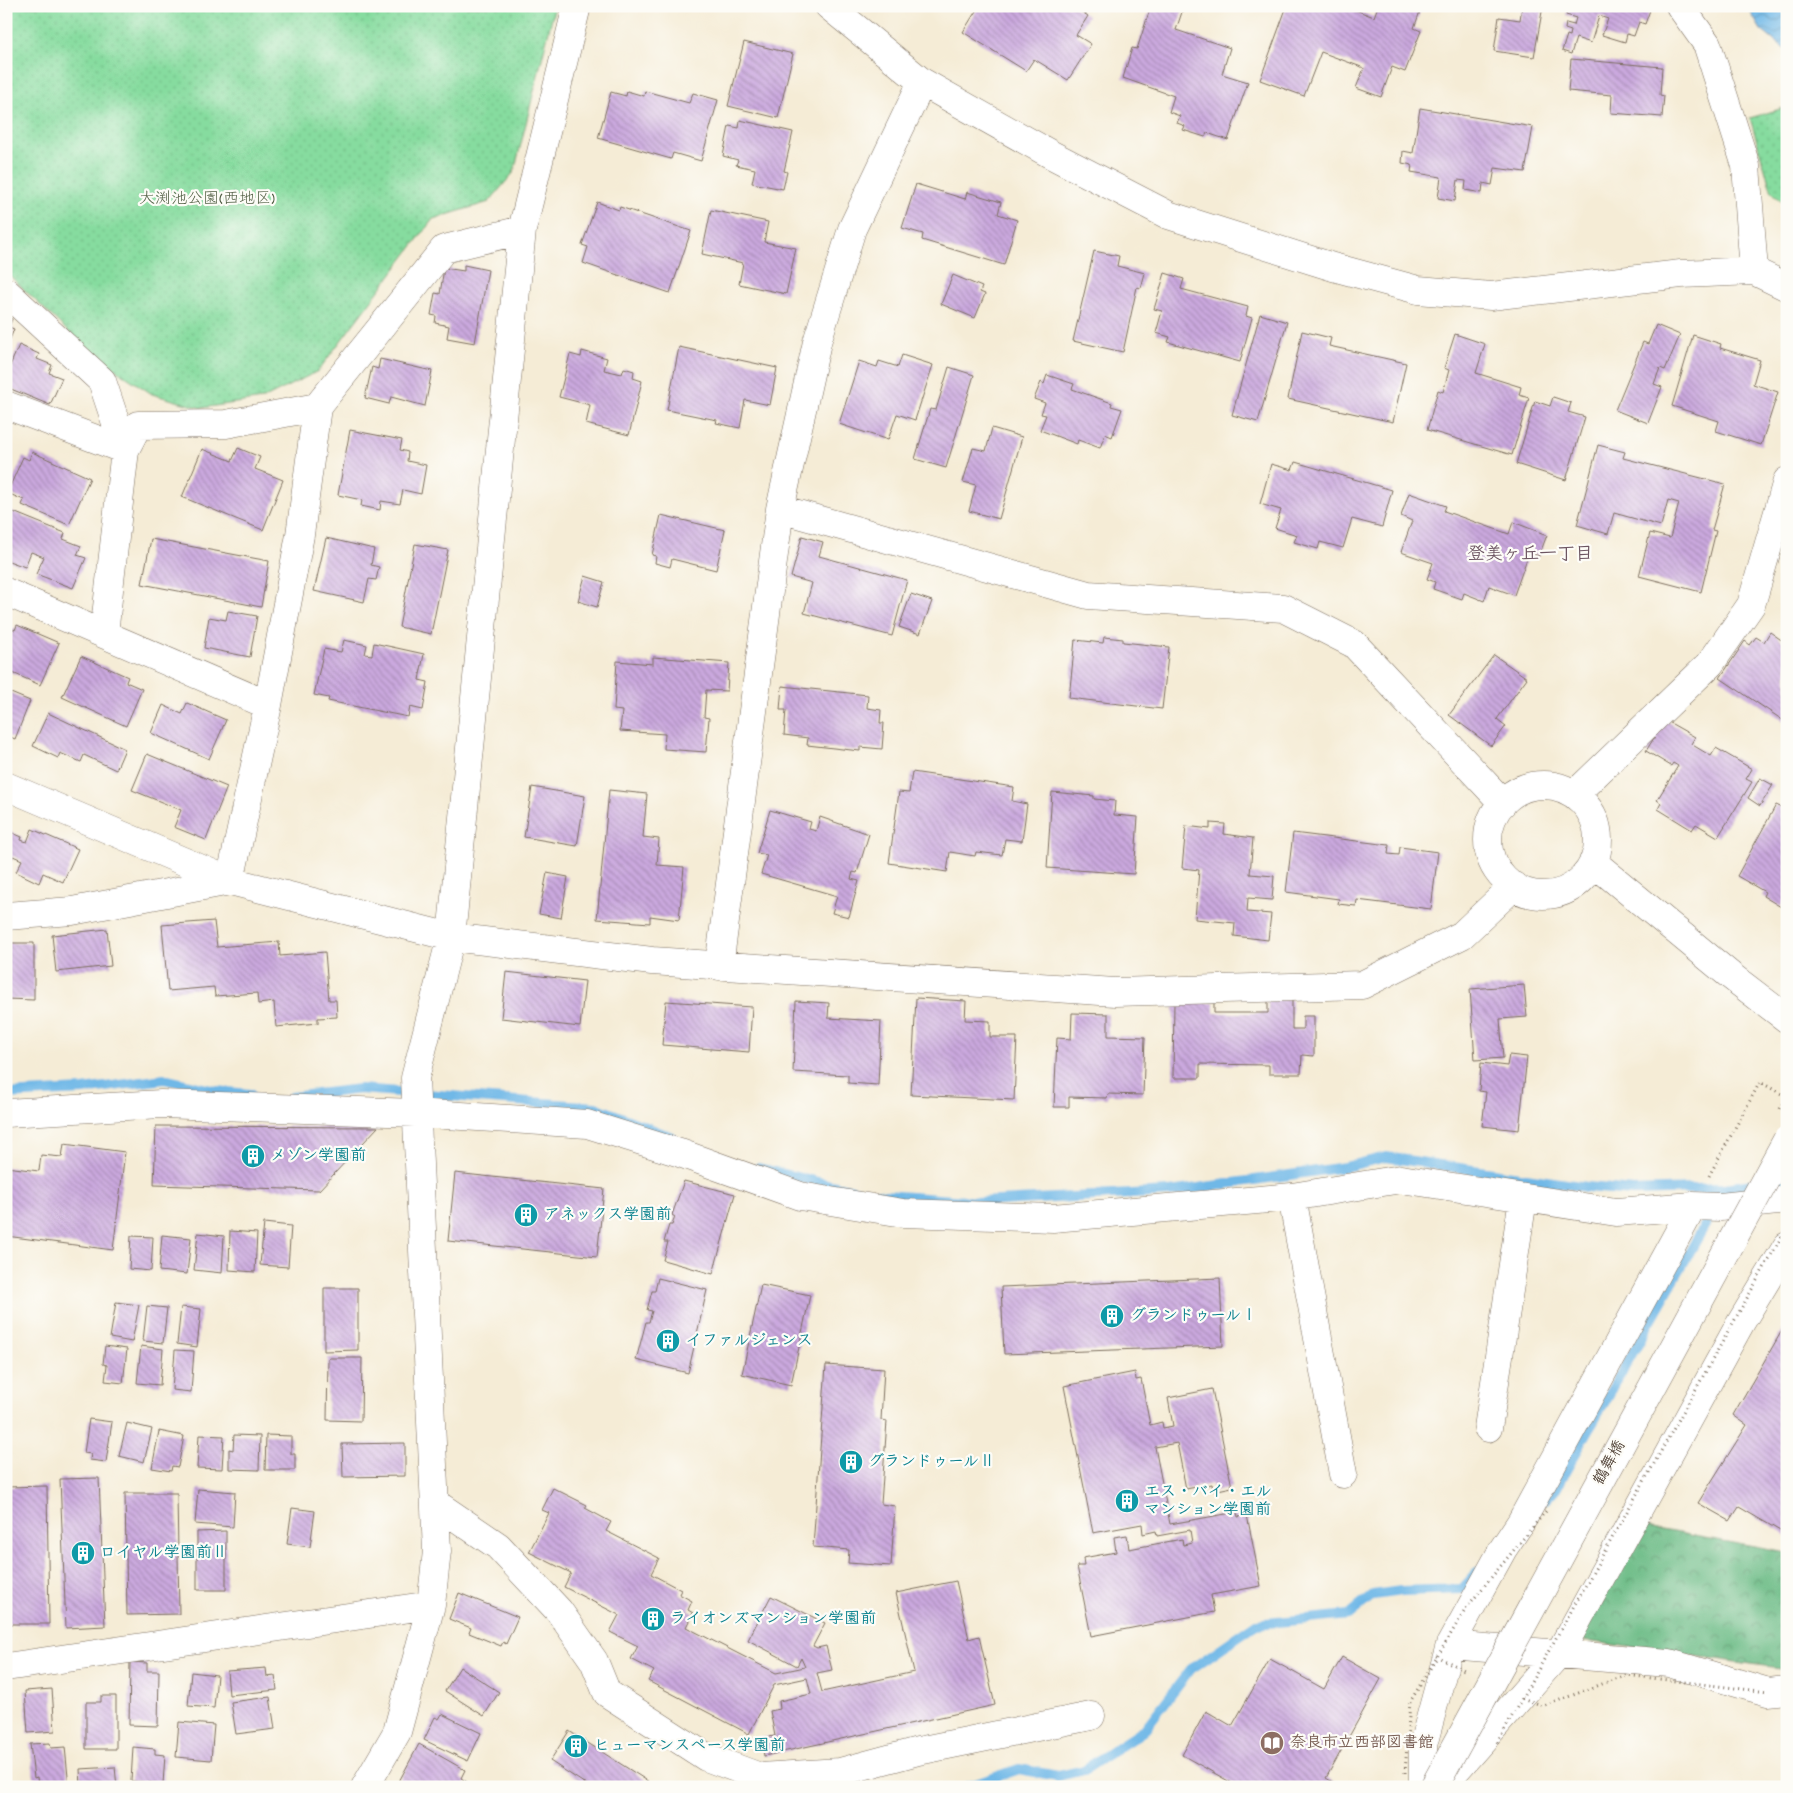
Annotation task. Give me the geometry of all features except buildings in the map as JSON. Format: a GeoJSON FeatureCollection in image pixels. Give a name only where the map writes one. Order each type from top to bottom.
{"type":"FeatureCollection","features":[{"type":"Feature","properties":{"kind":"street"},"geometry":{"type":"LineString","coordinates":[[365,1787],[397,1732],[431,1605],[437,1551],[415,1078],[451,937],[522,230],[577,6]]}},
{"type":"Feature","properties":{"kind":"street"},"geometry":{"type":"LineString","coordinates":[[830,6],[922,82],[1052,155],[1168,215],[1333,267],[1418,290],[1491,296],[1681,274],[1754,271],[1787,287]]}},
{"type":"Feature","properties":{"kind":"street"},"geometry":{"type":"LineString","coordinates":[[1680,6],[1708,44],[1746,166],[1754,271]]}},
{"type":"Feature","properties":{"kind":"street"},"geometry":{"type":"LineString","coordinates":[[719,966],[780,509],[816,342],[852,229],[922,82]]}},
{"type":"Feature","properties":{"kind":"street"},"geometry":{"type":"LineString","coordinates":[[230,881],[268,705],[300,535],[317,407],[444,249],[522,230]]}},
{"type":"Feature","properties":{"kind":"street"},"geometry":{"type":"LineString","coordinates":[[6,292],[102,381],[125,450]]}},
{"type":"Feature","properties":{"kind":"street"},"geometry":{"type":"LineString","coordinates":[[6,405],[125,450]]}},
{"type":"Feature","properties":{"kind":"street"},"geometry":{"type":"LineString","coordinates":[[104,634],[125,450],[138,425],[226,424],[317,407]]}},
{"type":"Feature","properties":{"kind":"street"},"geometry":{"type":"LineString","coordinates":[[1575,794],[1710,664],[1751,605],[1787,481]]}},
{"type":"Feature","properties":{"kind":"street"},"geometry":{"type":"LineString","coordinates":[[780,509],[1088,595],[1283,608],[1354,644],[1503,803]]}},
{"type":"Feature","properties":{"kind":"street"},"geometry":{"type":"LineString","coordinates":[[6,592],[268,705]]}},
{"type":"Feature","properties":{"kind":"street"},"geometry":{"type":"LineString","coordinates":[[1552,785],[1575,794],[1589,808],[1599,832],[1598,852],[1590,871],[1576,885],[1559,893],[1540,895],[1514,886],[1505,880],[1494,864],[1488,846],[1489,827],[1497,809],[1503,803],[1510,795],[1528,786],[1552,785]]}},
{"type":"Feature","properties":{"kind":"street"},"geometry":{"type":"LineString","coordinates":[[6,786],[230,881],[451,937],[652,961],[719,966],[1115,992],[1362,984],[1462,935],[1514,886]]}},
{"type":"Feature","properties":{"kind":"street"},"geometry":{"type":"LineString","coordinates":[[1593,862],[1731,976],[1787,1019]]}},
{"type":"Feature","properties":{"kind":"street"},"geometry":{"type":"LineString","coordinates":[[6,916],[72,911],[230,881]]}},
{"type":"Feature","properties":{"kind":"street"},"geometry":{"type":"LineString","coordinates":[[6,1113],[161,1104],[415,1110],[587,1124],[680,1153],[800,1196],[903,1213],[1053,1218],[1292,1197],[1401,1179],[1523,1200],[1616,1212],[1787,1200]]}},
{"type":"Feature","properties":{"kind":"street","name":"鶴舞橋"},"geometry":{"type":"LineString","coordinates":[[1434,1787],[1787,1140]]}},
{"type":"Feature","properties":{"kind":"street"},"geometry":{"type":"LineString","coordinates":[[1292,1197],[1342,1474]]}},
{"type":"Feature","properties":{"kind":"street"},"geometry":{"type":"LineString","coordinates":[[1488,1428],[1523,1200]]}},
{"type":"Feature","properties":{"kind":"street"},"geometry":{"type":"LineString","coordinates":[[1414,1782],[1443,1650],[1707,1207]]}},
{"type":"Feature","properties":{"kind":"street"},"geometry":{"type":"LineString","coordinates":[[1441,1787],[1560,1652],[1740,1324],[1787,1246]]}},
{"type":"Feature","properties":{"kind":"street"},"geometry":{"type":"LineString","coordinates":[[435,1503],[498,1546],[558,1611],[594,1661],[607,1693],[706,1757],[760,1777],[840,1772],[918,1751],[1091,1716]]}},
{"type":"Feature","properties":{"kind":"street"},"geometry":{"type":"LineString","coordinates":[[6,1667],[431,1605]]}},
{"type":"Feature","properties":{"kind":"street"},"geometry":{"type":"LineString","coordinates":[[1443,1650],[1560,1652],[1669,1663],[1777,1691]]}},
{"type":"Feature","properties":{"kind":"path"},"geometry":{"type":"LineString","coordinates":[[1707,1207],[1760,1082],[1787,1097]]}},
{"type":"Feature","properties":{"kind":"path"},"geometry":{"type":"LineString","coordinates":[[1494,1746],[1523,1698],[1787,1227]]}},
{"type":"Feature","properties":{"kind":"path"},"geometry":{"type":"LineString","coordinates":[[1414,1782],[1410,1702],[1443,1650],[1467,1607],[1552,1504]]}},
{"type":"Feature","properties":{"kind":"path"},"geometry":{"type":"LineString","coordinates":[[1443,1650],[1471,1673]]}},
{"type":"Feature","properties":{"kind":"path"},"geometry":{"type":"LineString","coordinates":[[1514,1694],[1544,1706],[1626,1675],[1777,1691]]}},
{"type":"Feature","properties":{"kind":"green space","name":"大渕池公園(西地区)"},"geometry":{"type":"Polygon","coordinates":[[[6,6],[555,6],[514,172],[489,202],[433,219],[318,371],[263,399],[201,408],[152,394],[88,351],[6,272],[6,6]]]}},
{"type":"Feature","properties":{"kind":"green space"},"geometry":{"type":"Polygon","coordinates":[[[1787,107],[1787,206],[1772,192],[1750,118],[1787,107]]]}},
{"type":"Feature","properties":{"kind":"green space"},"geometry":{"type":"Polygon","coordinates":[[[1646,1527],[1787,1553],[1787,1669],[1579,1640],[1646,1527]]]}},
{"type":"Feature","properties":{"kind":"water"},"geometry":{"type":"Polygon","coordinates":[[[1747,6],[1787,6],[1787,51],[1761,30],[1747,6]]]}},
{"type":"Feature","properties":{"kind":"waterway"},"geometry":{"type":"LineString","coordinates":[[6,1094],[83,1090],[164,1079],[216,1091],[250,1094]]}},
{"type":"Feature","properties":{"kind":"waterway"},"geometry":{"type":"LineString","coordinates":[[292,1097],[360,1089],[595,1107],[671,1137]]}},
{"type":"Feature","properties":{"kind":"waterway"},"geometry":{"type":"LineString","coordinates":[[758,1168],[870,1194],[980,1202],[1170,1192],[1345,1167],[1386,1157],[1587,1187],[1634,1191],[1725,1188],[1787,1179]]}},
{"type":"Feature","properties":{"kind":"waterway"},"geometry":{"type":"LineString","coordinates":[[1546,1499],[1556,1488],[1714,1209]]}},
{"type":"Feature","properties":{"kind":"waterway"},"geometry":{"type":"LineString","coordinates":[[967,1787],[1019,1769],[1058,1776],[1084,1770],[1143,1731],[1191,1669],[1256,1624],[1349,1615],[1373,1595],[1401,1591],[1462,1589],[1478,1572]]}},
{"type":"Feature","properties":{"kind":"place","name":"メゾン学園前"},"geometry":{"type":"Point","coordinates":[253,1156]}},
{"type":"Feature","properties":{"kind":"place","name":"アネックス学園前"},"geometry":{"type":"Point","coordinates":[526,1215]}},
{"type":"Feature","properties":{"kind":"place","name":"グランドゥールⅠ"},"geometry":{"type":"Point","coordinates":[1112,1316]}},
{"type":"Feature","properties":{"kind":"place","name":"イファルジェンス"},"geometry":{"type":"Point","coordinates":[668,1341]}},
{"type":"Feature","properties":{"kind":"place","name":"グランドゥールⅡ"},"geometry":{"type":"Point","coordinates":[851,1462]}},
{"type":"Feature","properties":{"kind":"place","name":"エス・バイ・エル マンション学園前"},"geometry":{"type":"Point","coordinates":[1127,1501]}},
{"type":"Feature","properties":{"kind":"place","name":"ロイヤル学園前Ⅱ"},"geometry":{"type":"Point","coordinates":[83,1553]}},
{"type":"Feature","properties":{"kind":"place","name":"ライオンズマンション学園前"},"geometry":{"type":"Point","coordinates":[653,1619]}},
{"type":"Feature","properties":{"kind":"place","name":"奈良市立西部図書館"},"geometry":{"type":"Point","coordinates":[1272,1743]}},
{"type":"Feature","properties":{"kind":"place","name":"ヒューマンスペース学園前"},"geometry":{"type":"Point","coordinates":[576,1746]}},
{"type":"Feature","properties":{"kind":"district","name":"登美ヶ丘一丁目"},"geometry":{"type":"Point","coordinates":[1530,555]}}]}
